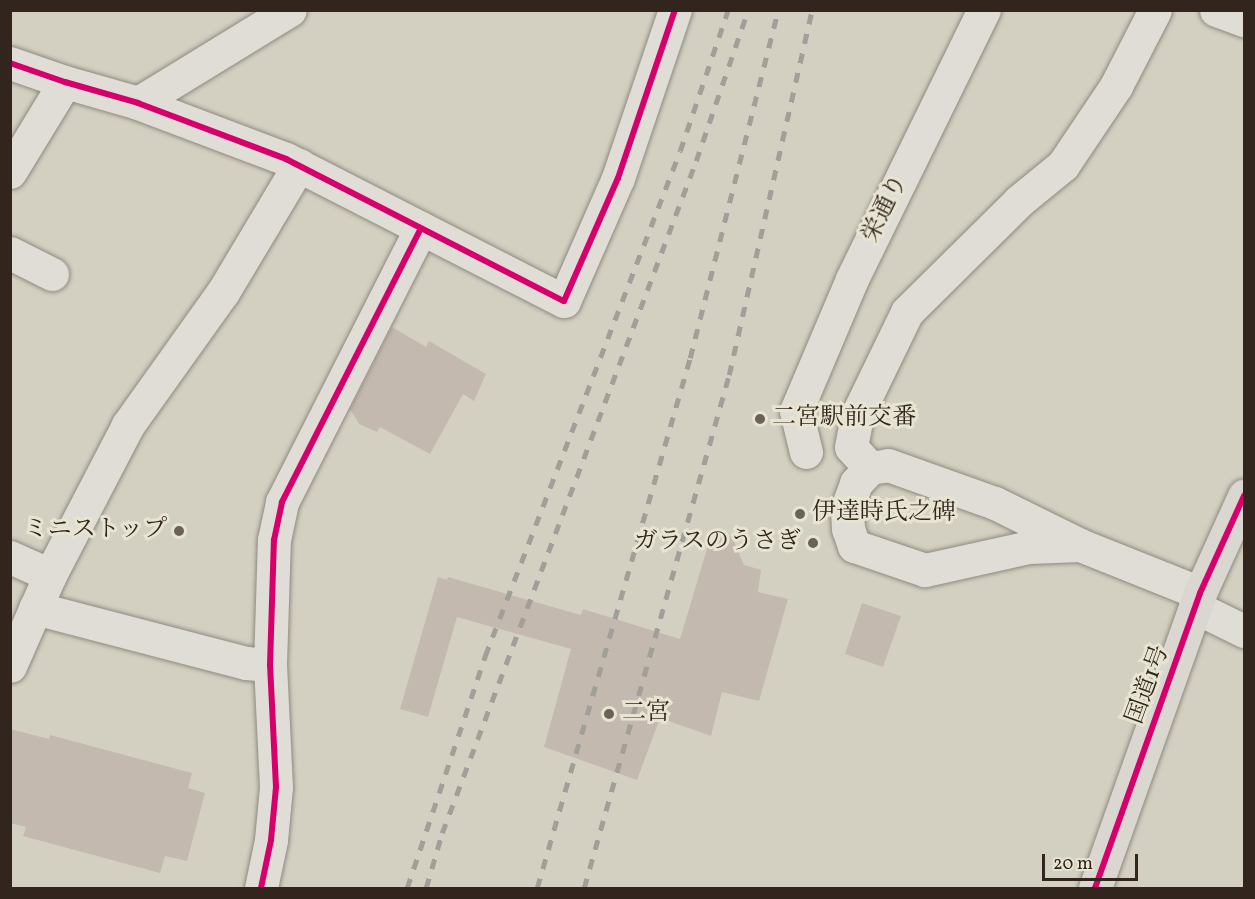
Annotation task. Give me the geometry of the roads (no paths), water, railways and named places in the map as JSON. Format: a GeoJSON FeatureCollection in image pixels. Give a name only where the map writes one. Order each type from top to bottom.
{"type":"FeatureCollection","features":[{"type":"Feature","properties":{"kind":"highway","name":"国道1号"},"geometry":{"type":"LineString","coordinates":[[1095,888],[1198,600],[1245,496]]}},
{"type":"Feature","properties":{"kind":"street"},"geometry":{"type":"LineString","coordinates":[[138,103],[290,10]]}},
{"type":"Feature","properties":{"kind":"street"},"geometry":{"type":"LineString","coordinates":[[10,63],[138,103],[299,165],[564,301],[618,178],[675,10]]}},
{"type":"Feature","properties":{"kind":"street","name":"栄通り"},"geometry":{"type":"LineString","coordinates":[[806,452],[796,411],[852,279],[984,10]]}},
{"type":"Feature","properties":{"kind":"street"},"geometry":{"type":"LineString","coordinates":[[870,468],[851,447],[857,415],[907,312],[1019,201],[1063,165],[1116,86],[1155,10]]}},
{"type":"Feature","properties":{"kind":"street"},"geometry":{"type":"LineString","coordinates":[[1216,10],[1245,20]]}},
{"type":"Feature","properties":{"kind":"street"},"geometry":{"type":"LineString","coordinates":[[10,172],[65,82]]}},
{"type":"Feature","properties":{"kind":"street"},"geometry":{"type":"LineString","coordinates":[[10,666],[50,575],[128,425],[223,292],[299,165]]}},
{"type":"Feature","properties":{"kind":"street"},"geometry":{"type":"LineString","coordinates":[[261,888],[271,840],[276,787],[270,665],[274,540],[282,502],[421,228]]}},
{"type":"Feature","properties":{"kind":"street"},"geometry":{"type":"LineString","coordinates":[[13,259],[52,274]]}},
{"type":"Feature","properties":{"kind":"street"},"geometry":{"type":"LineString","coordinates":[[1080,545],[1029,547],[924,570],[854,546],[848,529],[847,508],[856,483],[870,468],[888,465],[995,503],[1198,600],[1245,631]]}},
{"type":"Feature","properties":{"kind":"street"},"geometry":{"type":"LineString","coordinates":[[959,563],[980,553],[1002,534],[1006,525],[1004,513],[995,503]]}},
{"type":"Feature","properties":{"kind":"street"},"geometry":{"type":"LineString","coordinates":[[10,557],[50,575]]}},
{"type":"Feature","properties":{"kind":"street"},"geometry":{"type":"LineString","coordinates":[[35,608],[246,663],[270,665]]}},
{"type":"Feature","properties":{"kind":"railway"},"geometry":{"type":"LineString","coordinates":[[407,888],[485,656],[680,151],[728,10]]}},
{"type":"Feature","properties":{"kind":"railway"},"geometry":{"type":"LineString","coordinates":[[426,888],[442,833],[696,161],[748,10]]}},
{"type":"Feature","properties":{"kind":"railway"},"geometry":{"type":"LineString","coordinates":[[537,888],[690,358],[778,10]]}},
{"type":"Feature","properties":{"kind":"railway"},"geometry":{"type":"LineString","coordinates":[[584,888],[729,375],[812,10]]}},
{"type":"Feature","properties":{"kind":"place","name":"二宮駅前交番"},"geometry":{"type":"Point","coordinates":[760,419]}},
{"type":"Feature","properties":{"kind":"place","name":"伊達時氏之碑"},"geometry":{"type":"Point","coordinates":[800,514]}},
{"type":"Feature","properties":{"kind":"place","name":"ミニストップ"},"geometry":{"type":"Point","coordinates":[179,531]}},
{"type":"Feature","properties":{"kind":"place","name":"ガラスのうさぎ"},"geometry":{"type":"Point","coordinates":[813,543]}},
{"type":"Feature","properties":{"kind":"place","name":"二宮"},"geometry":{"type":"Point","coordinates":[609,714]}}]}
